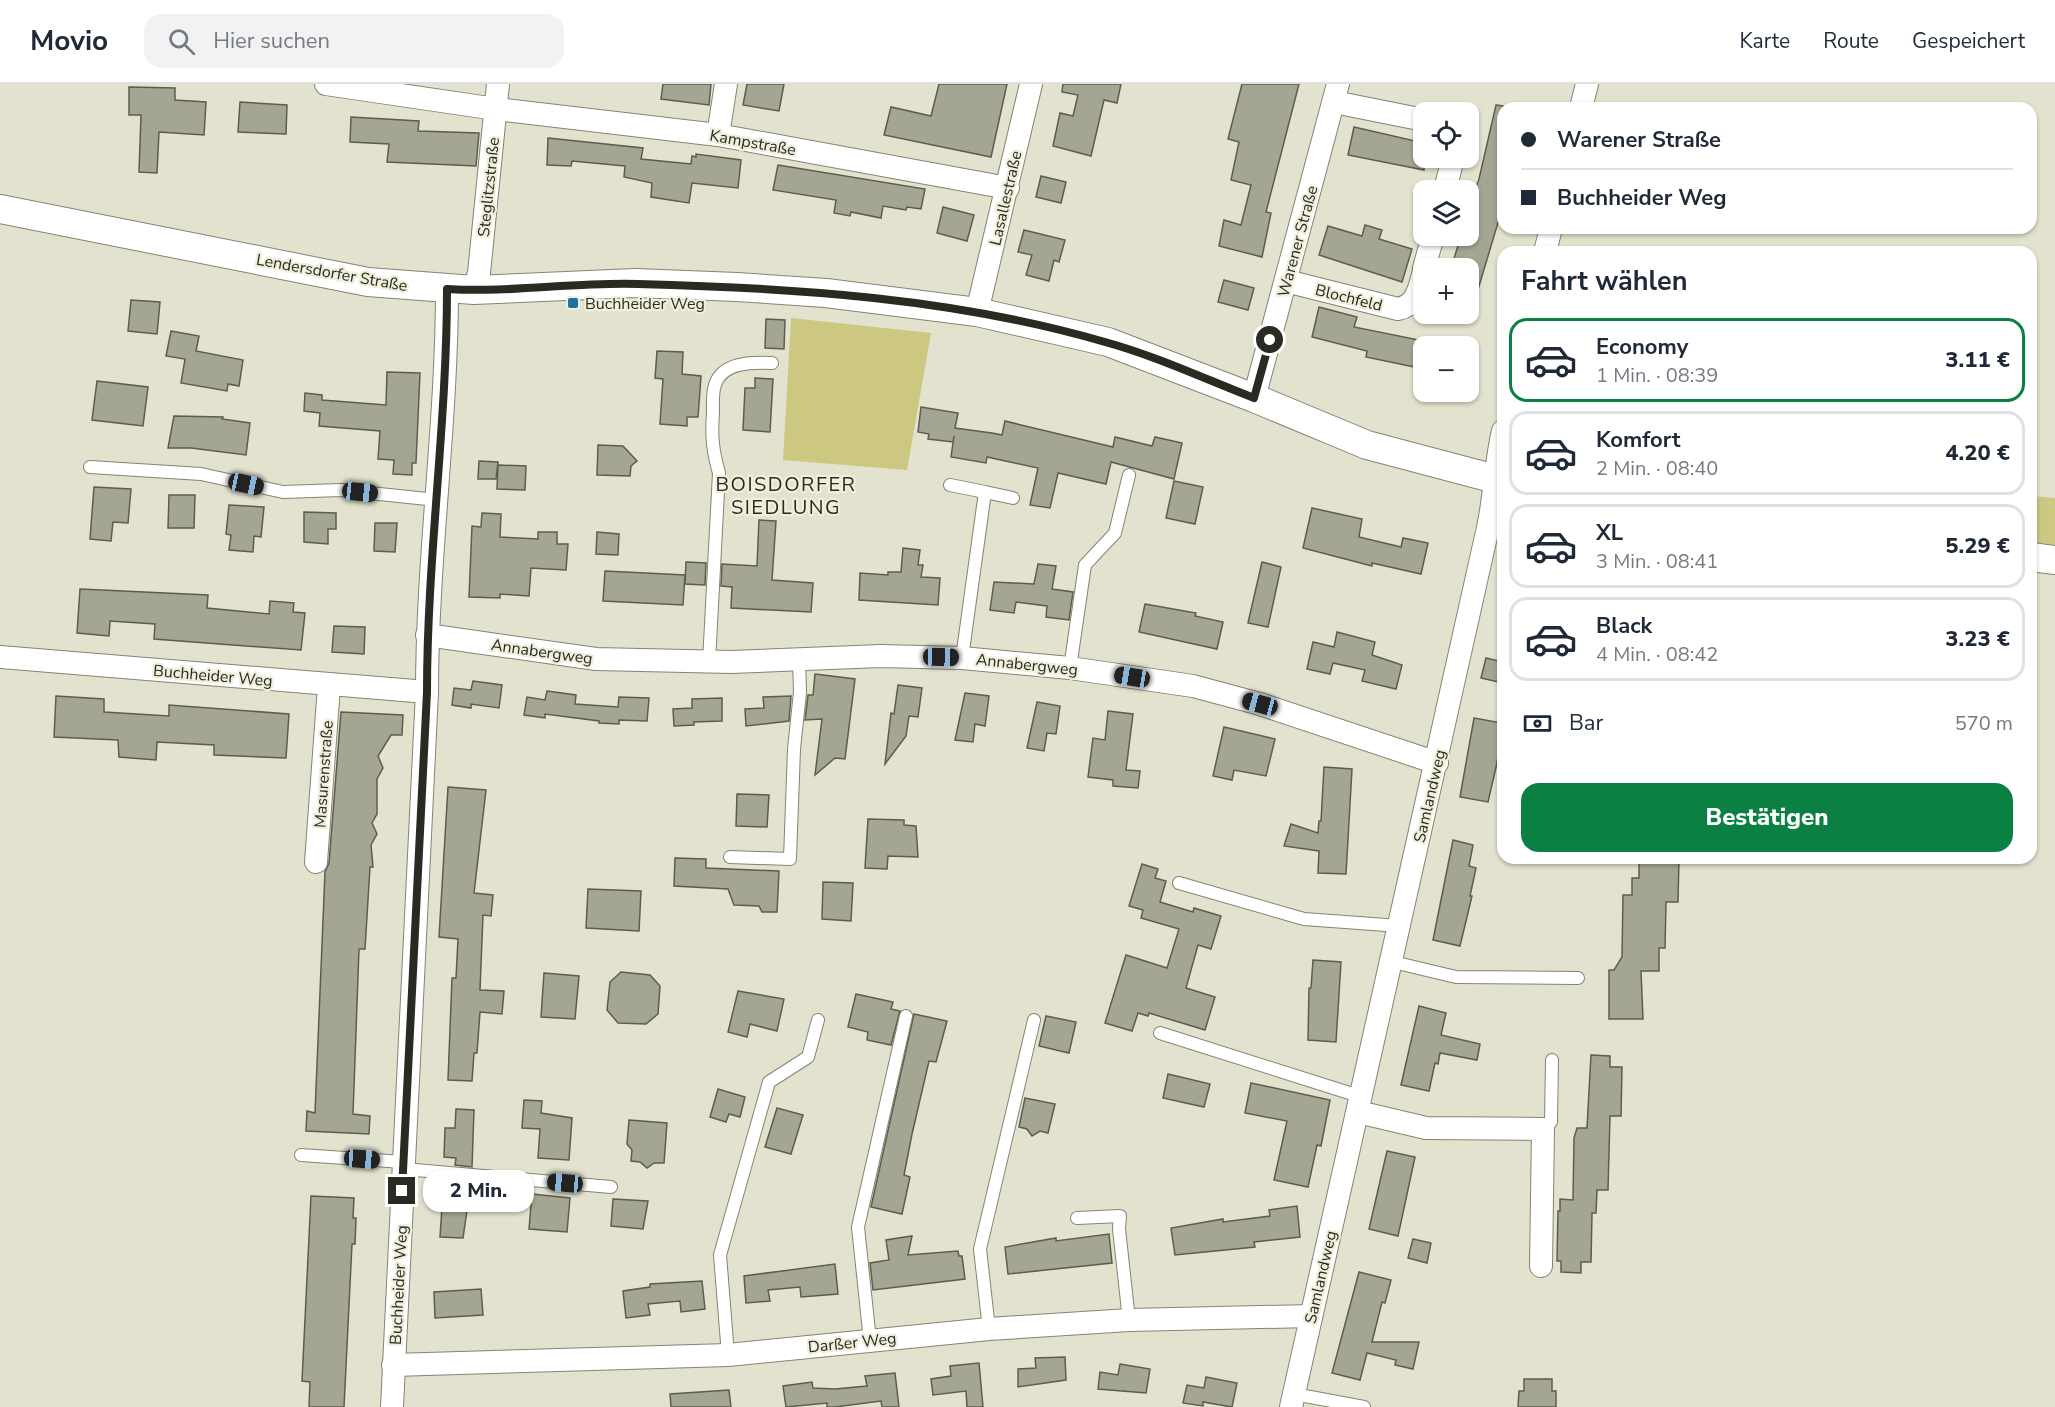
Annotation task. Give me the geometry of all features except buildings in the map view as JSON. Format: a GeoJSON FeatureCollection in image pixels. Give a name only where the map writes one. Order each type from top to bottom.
{"type":"FeatureCollection","features":[{"type":"Feature","properties":{"kind":"street","name":"Kampstraße"},"geometry":{"type":"LineString","coordinates":[[326,84],[496,109],[718,135],[1008,188]]}},
{"type":"Feature","properties":{"kind":"street","name":"Steglitzstraße"},"geometry":{"type":"LineString","coordinates":[[460,289],[479,273],[498,84]]}},
{"type":"Feature","properties":{"kind":"street"},"geometry":{"type":"LineString","coordinates":[[718,135],[726,84]]}},
{"type":"Feature","properties":{"kind":"street","name":"Lasallestraße"},"geometry":{"type":"LineString","coordinates":[[977,312],[1031,84]]}},
{"type":"Feature","properties":{"kind":"street"},"geometry":{"type":"LineString","coordinates":[[1582,102],[1587,84]]}},
{"type":"Feature","properties":{"kind":"street"},"geometry":{"type":"LineString","coordinates":[[1336,93],[1413,117]]}},
{"type":"Feature","properties":{"kind":"street","name":"Warener Straße"},"geometry":{"type":"LineString","coordinates":[[1254,398],[1336,93]]}},
{"type":"Feature","properties":{"kind":"street","name":"Lendersdorfer Straße"},"geometry":{"type":"LineString","coordinates":[[0,208],[368,282],[460,289],[635,284],[737,287],[826,293],[977,312],[1107,342],[1254,398],[1367,445],[1497,479]]}},
{"type":"Feature","properties":{"kind":"street","name":"Blochfeld"},"geometry":{"type":"LineString","coordinates":[[1286,281],[1398,309],[1409,307],[1413,302]]}},
{"type":"Feature","properties":{"kind":"street","name":"Buchheider Weg"},"geometry":{"type":"LineString","coordinates":[[392,1407],[427,692],[427,635],[437,500],[460,289]]}},
{"type":"Feature","properties":{"kind":"street","name":"Samlandweg"},"geometry":{"type":"LineString","coordinates":[[1292,1400],[1393,962],[1497,488]]}},
{"type":"Feature","properties":{"kind":"street"},"geometry":{"type":"LineString","coordinates":[[2037,558],[2055,560]]}},
{"type":"Feature","properties":{"kind":"street","name":"Annabergweg"},"geometry":{"type":"LineString","coordinates":[[427,635],[596,659],[709,662],[880,656],[962,658],[1070,668],[1193,686],[1260,704],[1437,763]]}},
{"type":"Feature","properties":{"kind":"street","name":"Buchheider Weg"},"geometry":{"type":"LineString","coordinates":[[0,657],[329,686],[427,692]]}},
{"type":"Feature","properties":{"kind":"street","name":"Masurenstraße"},"geometry":{"type":"LineString","coordinates":[[316,862],[329,686]]}},
{"type":"Feature","properties":{"kind":"street"},"geometry":{"type":"LineString","coordinates":[[1360,1105],[1426,1128],[1543,1129],[1541,1266]]}},
{"type":"Feature","properties":{"kind":"street","name":"Darßer Weg"},"geometry":{"type":"LineString","coordinates":[[393,1365],[728,1354],[989,1329],[1129,1320],[1311,1316]]}},
{"type":"Feature","properties":{"kind":"lane"},"geometry":{"type":"LineString","coordinates":[[709,662],[719,473],[711,444],[715,385],[721,376],[733,367],[750,362],[772,363]]}},
{"type":"Feature","properties":{"kind":"lane"},"geometry":{"type":"LineString","coordinates":[[90,467],[201,474],[283,492],[341,490],[437,500]]}},
{"type":"Feature","properties":{"kind":"lane"},"geometry":{"type":"LineString","coordinates":[[1070,668],[1085,565],[1115,533],[1129,475]]}},
{"type":"Feature","properties":{"kind":"lane"},"geometry":{"type":"LineString","coordinates":[[950,485],[1013,498]]}},
{"type":"Feature","properties":{"kind":"lane"},"geometry":{"type":"LineString","coordinates":[[962,658],[974,553],[985,492]]}},
{"type":"Feature","properties":{"kind":"lane"},"geometry":{"type":"LineString","coordinates":[[730,857],[790,859],[794,749],[800,692],[799,660]]}},
{"type":"Feature","properties":{"kind":"lane"},"geometry":{"type":"LineString","coordinates":[[1179,883],[1304,919],[1401,926]]}},
{"type":"Feature","properties":{"kind":"lane"},"geometry":{"type":"LineString","coordinates":[[1393,962],[1456,976],[1578,978]]}},
{"type":"Feature","properties":{"kind":"lane"},"geometry":{"type":"LineString","coordinates":[[870,1341],[858,1227],[906,1016]]}},
{"type":"Feature","properties":{"kind":"lane"},"geometry":{"type":"LineString","coordinates":[[728,1354],[720,1255],[769,1082],[808,1057],[818,1020]]}},
{"type":"Feature","properties":{"kind":"lane"},"geometry":{"type":"LineString","coordinates":[[989,1329],[980,1249],[1034,1020]]}},
{"type":"Feature","properties":{"kind":"lane"},"geometry":{"type":"LineString","coordinates":[[1160,1033],[1360,1105]]}},
{"type":"Feature","properties":{"kind":"lane"},"geometry":{"type":"LineString","coordinates":[[1543,1129],[1551,1122],[1552,1060]]}},
{"type":"Feature","properties":{"kind":"lane"},"geometry":{"type":"LineString","coordinates":[[300,1155],[611,1187]]}},
{"type":"Feature","properties":{"kind":"lane"},"geometry":{"type":"LineString","coordinates":[[1077,1218],[1120,1216],[1119,1229],[1129,1320]]}},
{"type":"Feature","properties":{"kind":"lane"},"geometry":{"type":"LineString","coordinates":[[1292,1400],[1364,1407]]}},
{"type":"Feature","properties":{"kind":"shaded area"},"geometry":{"type":"Polygon","coordinates":[[[791,318],[931,333],[907,470],[783,460],[791,318]]]}},
{"type":"Feature","properties":{"kind":"shaded area"},"geometry":{"type":"Polygon","coordinates":[[[2037,496],[2055,498],[2055,545],[2037,543],[2037,496]]]}},
{"type":"Feature","properties":{"kind":"place","name":"Buchheider Weg"},"geometry":{"type":"Point","coordinates":[573,303]}},
{"type":"Feature","properties":{"kind":"district","name":"BOISDORFER SIEDLUNG"},"geometry":{"type":"Point","coordinates":[786,496]}},
{"type":"Feature","properties":{"kind":"route"},"geometry":{"type":"LineString","coordinates":[[402,1191],[427,692],[427,635],[437,500],[447,289],[635,284],[737,287],[826,293],[977,312],[1038,324],[1107,342],[1254,398],[1270,340]]}}]}
